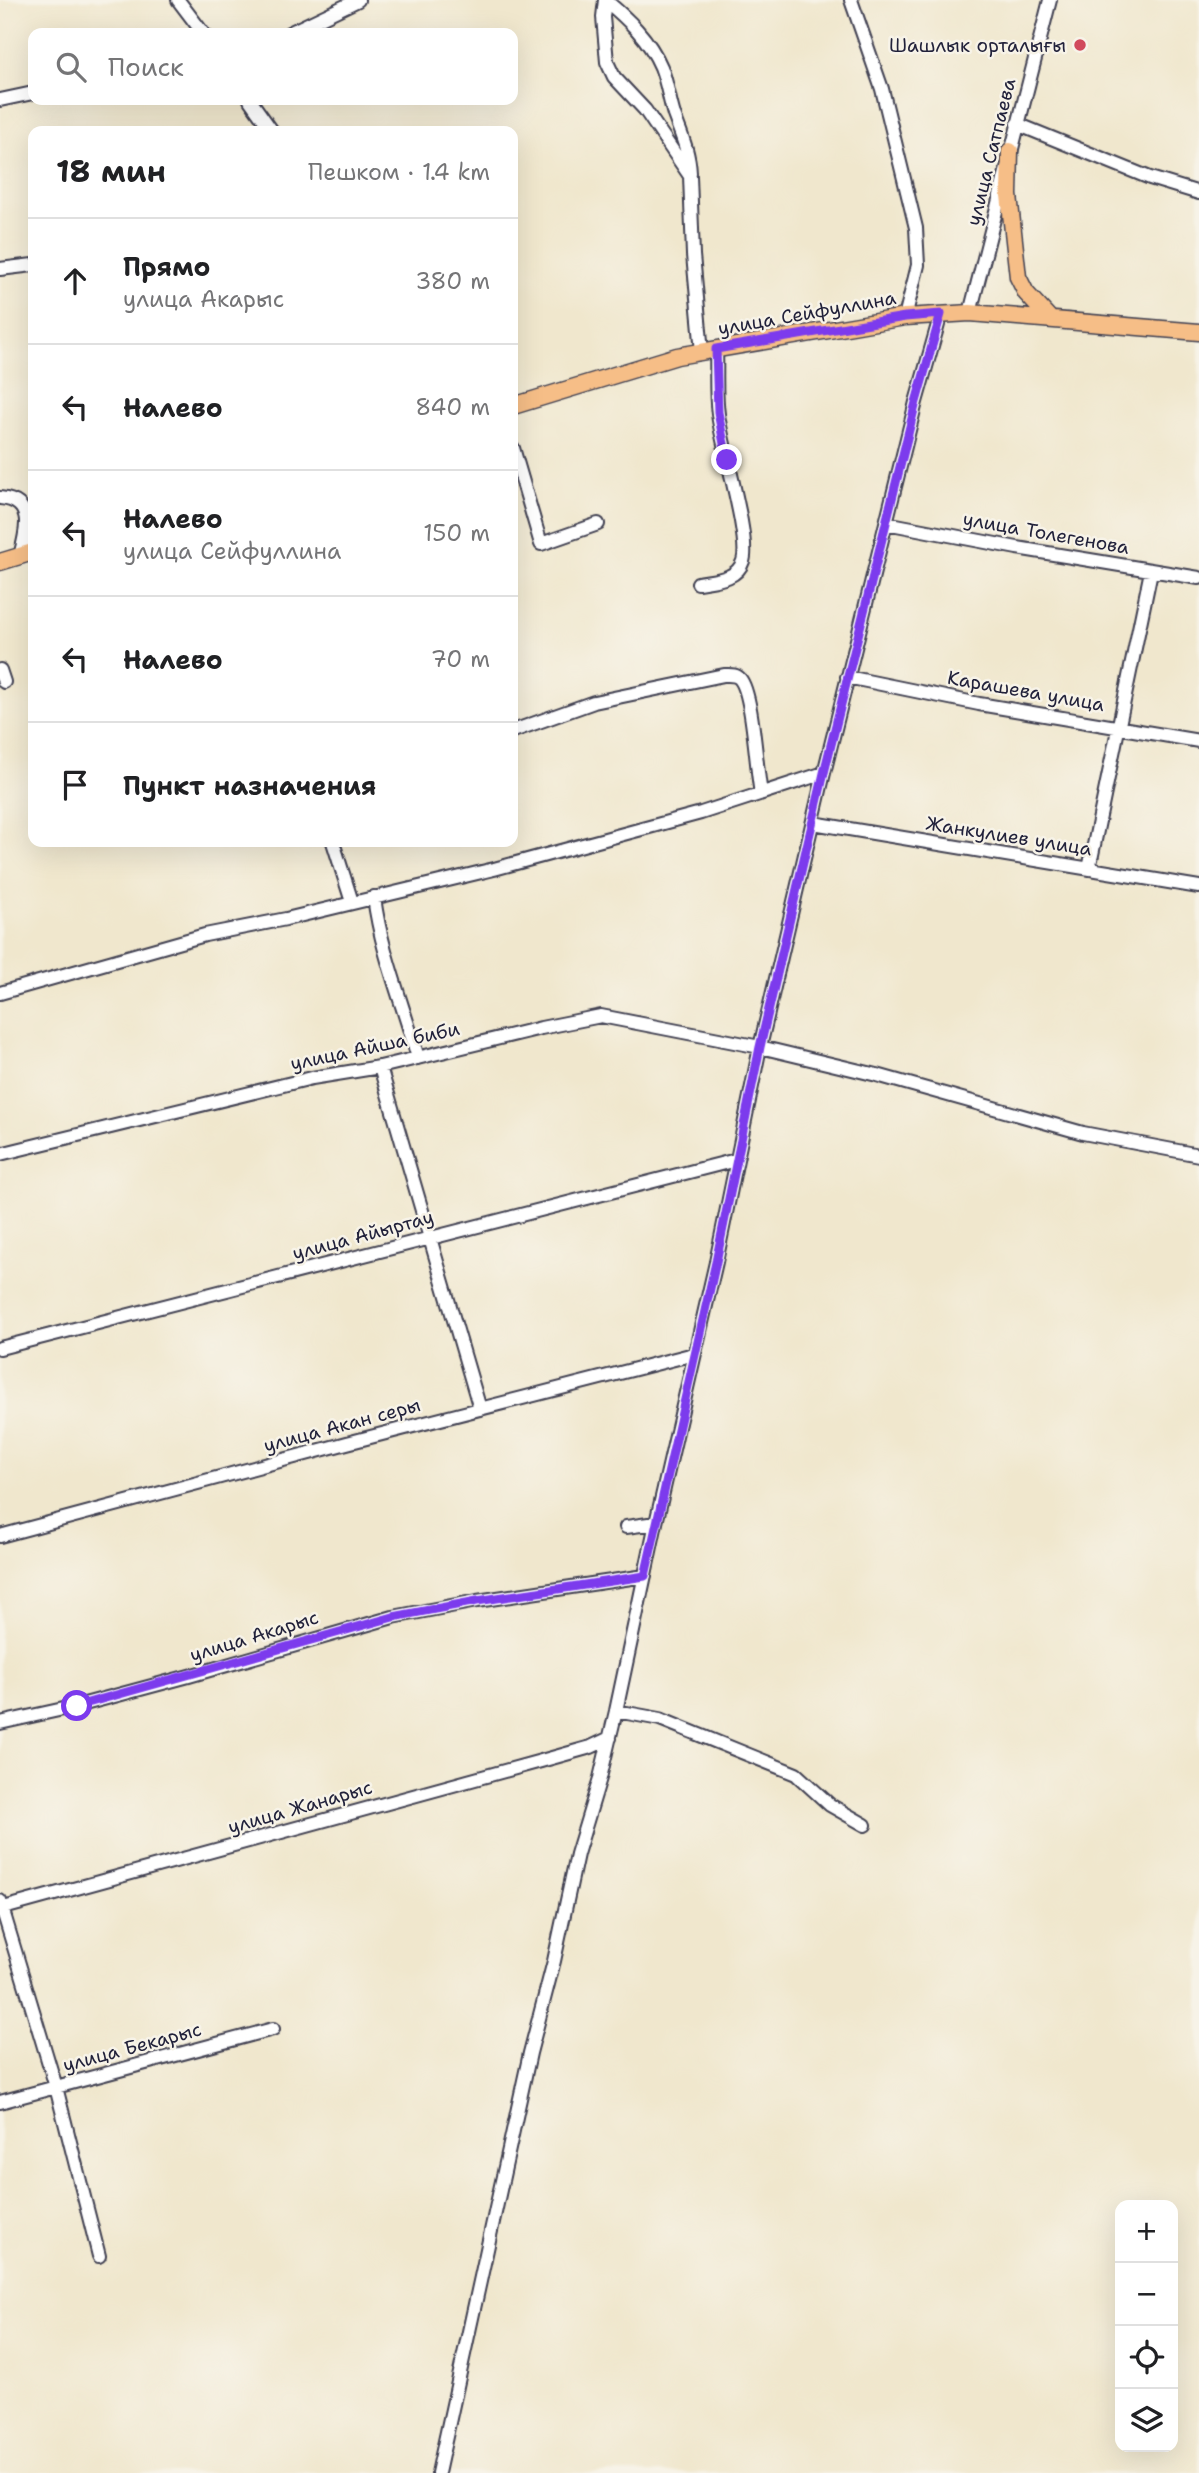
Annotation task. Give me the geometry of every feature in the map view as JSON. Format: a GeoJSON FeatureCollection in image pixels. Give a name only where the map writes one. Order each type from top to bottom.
{"type":"FeatureCollection","features":[{"type":"Feature","properties":{"kind":"main road"},"geometry":{"type":"LineString","coordinates":[[1010,151],[1009,195],[1018,277],[1026,293],[1050,320]]}},
{"type":"Feature","properties":{"kind":"main road","name":"улица Сейфуллина"},"geometry":{"type":"LineString","coordinates":[[518,404],[677,356],[905,317],[970,313],[1199,332]]}},
{"type":"Feature","properties":{"kind":"main road"},"geometry":{"type":"LineString","coordinates":[[0,562],[27,554]]}},
{"type":"Feature","properties":{"kind":"street"},"geometry":{"type":"LineString","coordinates":[[178,0],[199,28]]}},
{"type":"Feature","properties":{"kind":"street"},"geometry":{"type":"LineString","coordinates":[[299,28],[358,0]]}},
{"type":"Feature","properties":{"kind":"street"},"geometry":{"type":"LineString","coordinates":[[605,0],[603,17],[607,62],[614,77],[645,110],[690,176]]}},
{"type":"Feature","properties":{"kind":"street"},"geometry":{"type":"LineString","coordinates":[[605,0],[629,20],[649,43],[662,68],[689,160],[691,230],[718,412],[743,538],[744,560],[736,574],[698,583]]}},
{"type":"Feature","properties":{"kind":"street"},"geometry":{"type":"LineString","coordinates":[[851,0],[882,89],[916,228],[918,265],[905,317]]}},
{"type":"Feature","properties":{"kind":"street","name":"улица Сатпаева"},"geometry":{"type":"LineString","coordinates":[[970,313],[1050,0]]}},
{"type":"Feature","properties":{"kind":"street"},"geometry":{"type":"LineString","coordinates":[[0,100],[28,94]]}},
{"type":"Feature","properties":{"kind":"street"},"geometry":{"type":"LineString","coordinates":[[254,105],[268,126]]}},
{"type":"Feature","properties":{"kind":"street"},"geometry":{"type":"LineString","coordinates":[[1017,124],[1150,178],[1199,193]]}},
{"type":"Feature","properties":{"kind":"street"},"geometry":{"type":"LineString","coordinates":[[0,269],[28,266]]}},
{"type":"Feature","properties":{"kind":"street"},"geometry":{"type":"LineString","coordinates":[[438,2473],[530,2053],[554,1961],[577,1854],[610,1738],[760,1047],[847,677],[916,402],[941,314]]}},
{"type":"Feature","properties":{"kind":"street"},"geometry":{"type":"LineString","coordinates":[[518,465],[541,544],[598,524]]}},
{"type":"Feature","properties":{"kind":"street"},"geometry":{"type":"LineString","coordinates":[[0,498],[15,499],[23,507],[27,529],[27,554]]}},
{"type":"Feature","properties":{"kind":"street","name":"улица Толегенова"},"geometry":{"type":"LineString","coordinates":[[886,523],[1199,578]]}},
{"type":"Feature","properties":{"kind":"street"},"geometry":{"type":"LineString","coordinates":[[1089,869],[1151,571]]}},
{"type":"Feature","properties":{"kind":"street"},"geometry":{"type":"LineString","coordinates":[[518,729],[594,702],[734,675],[740,678],[747,694],[761,793]]}},
{"type":"Feature","properties":{"kind":"street","name":"Карашева улица"},"geometry":{"type":"LineString","coordinates":[[847,677],[979,704],[1199,741]]}},
{"type":"Feature","properties":{"kind":"street"},"geometry":{"type":"LineString","coordinates":[[0,993],[205,935],[286,919],[590,844],[701,813],[824,773]]}},
{"type":"Feature","properties":{"kind":"street","name":"Жанкулиев улица"},"geometry":{"type":"LineString","coordinates":[[813,823],[1199,887]]}},
{"type":"Feature","properties":{"kind":"street"},"geometry":{"type":"LineString","coordinates":[[336,847],[352,902]]}},
{"type":"Feature","properties":{"kind":"street"},"geometry":{"type":"LineString","coordinates":[[374,897],[388,963],[418,1058]]}},
{"type":"Feature","properties":{"kind":"street","name":"улица Айша биби"},"geometry":{"type":"LineString","coordinates":[[0,1154],[298,1081],[380,1067],[601,1016],[760,1047],[877,1075],[1083,1133],[1199,1155]]}},
{"type":"Feature","properties":{"kind":"street"},"geometry":{"type":"LineString","coordinates":[[380,1067],[480,1409]]}},
{"type":"Feature","properties":{"kind":"street","name":"улица Айыртау"},"geometry":{"type":"LineString","coordinates":[[0,1348],[736,1160]]}},
{"type":"Feature","properties":{"kind":"street","name":"улица Акан серы"},"geometry":{"type":"LineString","coordinates":[[0,1536],[694,1353]]}},
{"type":"Feature","properties":{"kind":"street"},"geometry":{"type":"LineString","coordinates":[[626,1527],[656,1523]]}},
{"type":"Feature","properties":{"kind":"street","name":"улица Акарыс"},"geometry":{"type":"LineString","coordinates":[[0,1723],[189,1676],[393,1617],[477,1601],[645,1576]]}},
{"type":"Feature","properties":{"kind":"street"},"geometry":{"type":"LineString","coordinates":[[616,1711],[660,1719],[796,1774],[830,1805],[865,1825]]}},
{"type":"Feature","properties":{"kind":"street","name":"улица Жанарыс"},"geometry":{"type":"LineString","coordinates":[[1,1906],[579,1750],[610,1738]]}},
{"type":"Feature","properties":{"kind":"street"},"geometry":{"type":"LineString","coordinates":[[1,1906],[56,2087],[99,2256]]}},
{"type":"Feature","properties":{"kind":"street","name":"улица Бекарыс"},"geometry":{"type":"LineString","coordinates":[[0,2102],[273,2029]]}},
{"type":"Feature","properties":{"kind":"place","name":"Шашлык орталығы"},"geometry":{"type":"Point","coordinates":[1080,45]}},
{"type":"Feature","properties":{"kind":"route"},"geometry":{"type":"LineString","coordinates":[[77,1706],[393,1617],[477,1601],[645,1576],[716,1262],[760,1047],[824,773],[916,402],[941,314],[905,317],[716,349],[718,412],[727,460]]}}]}
